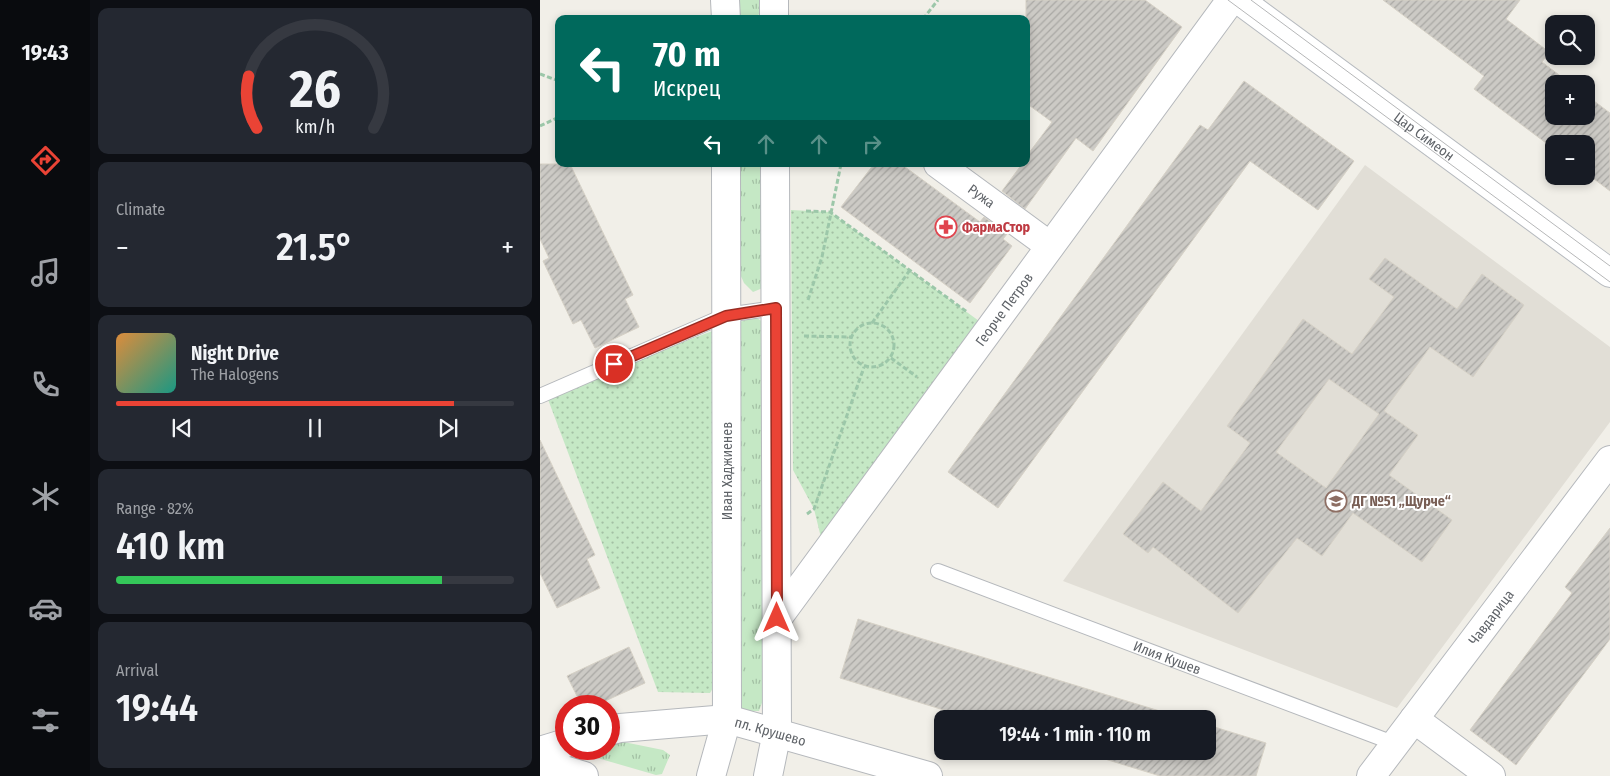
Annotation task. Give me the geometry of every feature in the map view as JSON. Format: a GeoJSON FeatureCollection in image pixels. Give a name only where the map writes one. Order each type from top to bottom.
{"type":"FeatureCollection","features":[{"type":"Feature","properties":{"kind":"street"},"geometry":{"type":"LineString","coordinates":[[726,0],[726,15]]}},
{"type":"Feature","properties":{"kind":"street"},"geometry":{"type":"LineString","coordinates":[[774,0],[774,15]]}},
{"type":"Feature","properties":{"kind":"street","name":"Георче Петров"},"geometry":{"type":"LineString","coordinates":[[777,618],[1231,0]]}},
{"type":"Feature","properties":{"kind":"street","name":"Цар Симеон"},"geometry":{"type":"LineString","coordinates":[[1239,0],[1610,273]]}},
{"type":"Feature","properties":{"kind":"street","name":"Иван Хаджиенев"},"geometry":{"type":"LineString","coordinates":[[711,776],[727,719],[726,167]]}},
{"type":"Feature","properties":{"kind":"street"},"geometry":{"type":"LineString","coordinates":[[768,776],[777,732],[775,167]]}},
{"type":"Feature","properties":{"kind":"street","name":"Ружа"},"geometry":{"type":"LineString","coordinates":[[942,167],[1050,246]]}},
{"type":"Feature","properties":{"kind":"street","name":"Чавдарица"},"geometry":{"type":"LineString","coordinates":[[1371,776],[1610,460]]}},
{"type":"Feature","properties":{"kind":"street","name":"пл. Крушево"},"geometry":{"type":"LineString","coordinates":[[620,728],[727,719],[928,776]]}},
{"type":"Feature","properties":{"kind":"street"},"geometry":{"type":"LineString","coordinates":[[1414,720],[1491,776]]}},
{"type":"Feature","properties":{"kind":"street"},"geometry":{"type":"LineString","coordinates":[[540,751],[555,746]]}},
{"type":"Feature","properties":{"kind":"street"},"geometry":{"type":"LineString","coordinates":[[540,763],[584,776]]}},
{"type":"Feature","properties":{"kind":"lane"},"geometry":{"type":"LineString","coordinates":[[540,396],[726,316],[775,322]]}},
{"type":"Feature","properties":{"kind":"lane","name":"Илия Кушев"},"geometry":{"type":"LineString","coordinates":[[938,571],[1396,744]]}},
{"type":"Feature","properties":{"kind":"path"},"geometry":{"type":"LineString","coordinates":[[926,15],[938,0]]}},
{"type":"Feature","properties":{"kind":"path"},"geometry":{"type":"LineString","coordinates":[[540,74],[555,80]]}},
{"type":"Feature","properties":{"kind":"path"},"geometry":{"type":"LineString","coordinates":[[540,126],[555,119]]}},
{"type":"Feature","properties":{"kind":"path"},"geometry":{"type":"LineString","coordinates":[[807,309],[808,300],[822,257],[840,167]]}},
{"type":"Feature","properties":{"kind":"path"},"geometry":{"type":"LineString","coordinates":[[775,211],[830,212],[990,329]]}},
{"type":"Feature","properties":{"kind":"path"},"geometry":{"type":"LineString","coordinates":[[872,323],[880,324],[893,336],[894,354],[882,366],[864,367],[856,362],[852,355],[851,337],[856,330],[872,323],[910,270]]}},
{"type":"Feature","properties":{"kind":"path"},"geometry":{"type":"LineString","coordinates":[[775,322],[806,336],[851,337]]}},
{"type":"Feature","properties":{"kind":"path"},"geometry":{"type":"LineString","coordinates":[[806,336],[807,327]]}},
{"type":"Feature","properties":{"kind":"path"},"geometry":{"type":"LineString","coordinates":[[777,534],[814,509],[864,367]]}},
{"type":"Feature","properties":{"kind":"shaded area","name":"ДГ №51 „Щурче“"},"geometry":{"type":"Polygon","coordinates":[[[1365,165],[1610,347],[1610,422],[1397,708],[1063,581],[1365,165]]]}},
{"type":"Feature","properties":{"kind":"green space"},"geometry":{"type":"Polygon","coordinates":[[[733,0],[759,0],[758,15],[737,15],[733,0]]]}},
{"type":"Feature","properties":{"kind":"green space"},"geometry":{"type":"Polygon","coordinates":[[[737,167],[764,167],[765,287],[753,292],[744,283],[740,274],[737,167]]]}},
{"type":"Feature","properties":{"kind":"green space"},"geometry":{"type":"Polygon","coordinates":[[[791,210],[830,212],[990,329],[825,554],[814,509],[793,470],[791,210]]]}},
{"type":"Feature","properties":{"kind":"green space"},"geometry":{"type":"Polygon","coordinates":[[[757,318],[763,322],[764,329],[763,700],[759,711],[738,711],[740,322],[757,318]]]}},
{"type":"Feature","properties":{"kind":"green space"},"geometry":{"type":"Polygon","coordinates":[[[715,330],[721,675],[710,693],[658,692],[546,394],[715,330]]]}},
{"type":"Feature","properties":{"kind":"green space"},"geometry":{"type":"Polygon","coordinates":[[[620,741],[663,750],[670,755],[662,774],[656,775],[604,760],[620,760],[620,741]]]}},
{"type":"Feature","properties":{"kind":"building"},"geometry":{"type":"Polygon","coordinates":[[[1026,0],[1145,0],[1182,27],[1093,151],[1076,138],[1025,209],[1002,191],[1020,167],[1030,167],[1030,152],[1052,122],[1030,106],[1030,15],[1026,15],[1026,0]]]}},
{"type":"Feature","properties":{"kind":"building"},"geometry":{"type":"Polygon","coordinates":[[[1383,0],[1520,0],[1506,19],[1545,49],[1545,58],[1542,62],[1559,75],[1545,75],[1545,125],[1595,125],[1595,102],[1610,113],[1610,191],[1595,180],[1595,135],[1545,135],[1545,142],[1474,89],[1484,76],[1383,0]]]}},
{"type":"Feature","properties":{"kind":"building"},"geometry":{"type":"Polygon","coordinates":[[[1244,81],[1354,161],[1318,210],[1250,161],[998,508],[948,472],[1200,125],[1208,130],[1244,81]]]}},
{"type":"Feature","properties":{"kind":"building"},"geometry":{"type":"Polygon","coordinates":[[[540,164],[555,164],[555,167],[571,167],[633,295],[625,299],[639,327],[595,348],[581,320],[573,324],[543,261],[549,258],[540,239],[540,164]]]}},
{"type":"Feature","properties":{"kind":"building"},"geometry":{"type":"Polygon","coordinates":[[[872,167],[905,167],[980,222],[984,217],[1007,234],[1003,239],[1012,246],[970,303],[841,207],[872,167]]]}},
{"type":"Feature","properties":{"kind":"building"},"geometry":{"type":"Polygon","coordinates":[[[1385,258],[1457,309],[1482,274],[1524,305],[1473,377],[1430,347],[1384,411],[1418,435],[1389,475],[1452,520],[1422,562],[1353,513],[1322,556],[1297,538],[1238,613],[1153,547],[1148,553],[1123,534],[1163,482],[1201,511],[1250,443],[1227,426],[1303,319],[1352,354],[1394,297],[1369,279],[1385,258]],[[1329,379],[1276,452],[1326,488],[1379,414],[1329,379]]]}},
{"type":"Feature","properties":{"kind":"building"},"geometry":{"type":"Polygon","coordinates":[[[540,440],[595,555],[587,559],[600,588],[557,608],[540,573],[540,440]]]}},
{"type":"Feature","properties":{"kind":"building"},"geometry":{"type":"Polygon","coordinates":[[[1610,528],[1610,639],[1516,765],[1470,730],[1572,593],[1565,587],[1610,528]]]}},
{"type":"Feature","properties":{"kind":"building"},"geometry":{"type":"Polygon","coordinates":[[[858,619],[1156,710],[944,710],[840,678],[858,619]]]}},
{"type":"Feature","properties":{"kind":"building"},"geometry":{"type":"Polygon","coordinates":[[[629,647],[645,683],[618,695],[576,695],[567,676],[629,647]]]}},
{"type":"Feature","properties":{"kind":"building"},"geometry":{"type":"Polygon","coordinates":[[[1216,727],[1266,743],[1256,776],[1160,776],[1108,760],[1216,760],[1216,727]]]}},
{"type":"Feature","properties":{"kind":"tram line"},"geometry":{"type":"LineString","coordinates":[[1228,0],[1610,282]]}},
{"type":"Feature","properties":{"kind":"tram line"},"geometry":{"type":"LineString","coordinates":[[1251,0],[1610,266]]}},
{"type":"Feature","properties":{"kind":"place","name":"ФармаСтор"},"geometry":{"type":"Point","coordinates":[946,227]}},
{"type":"Feature","properties":{"kind":"place","name":"ДГ №51 „Щурче“"},"geometry":{"type":"Point","coordinates":[1336,501]}},
{"type":"Feature","properties":{"kind":"route"},"geometry":{"type":"LineString","coordinates":[[614,364],[726,316],[776,308],[777,618]]}}]}
